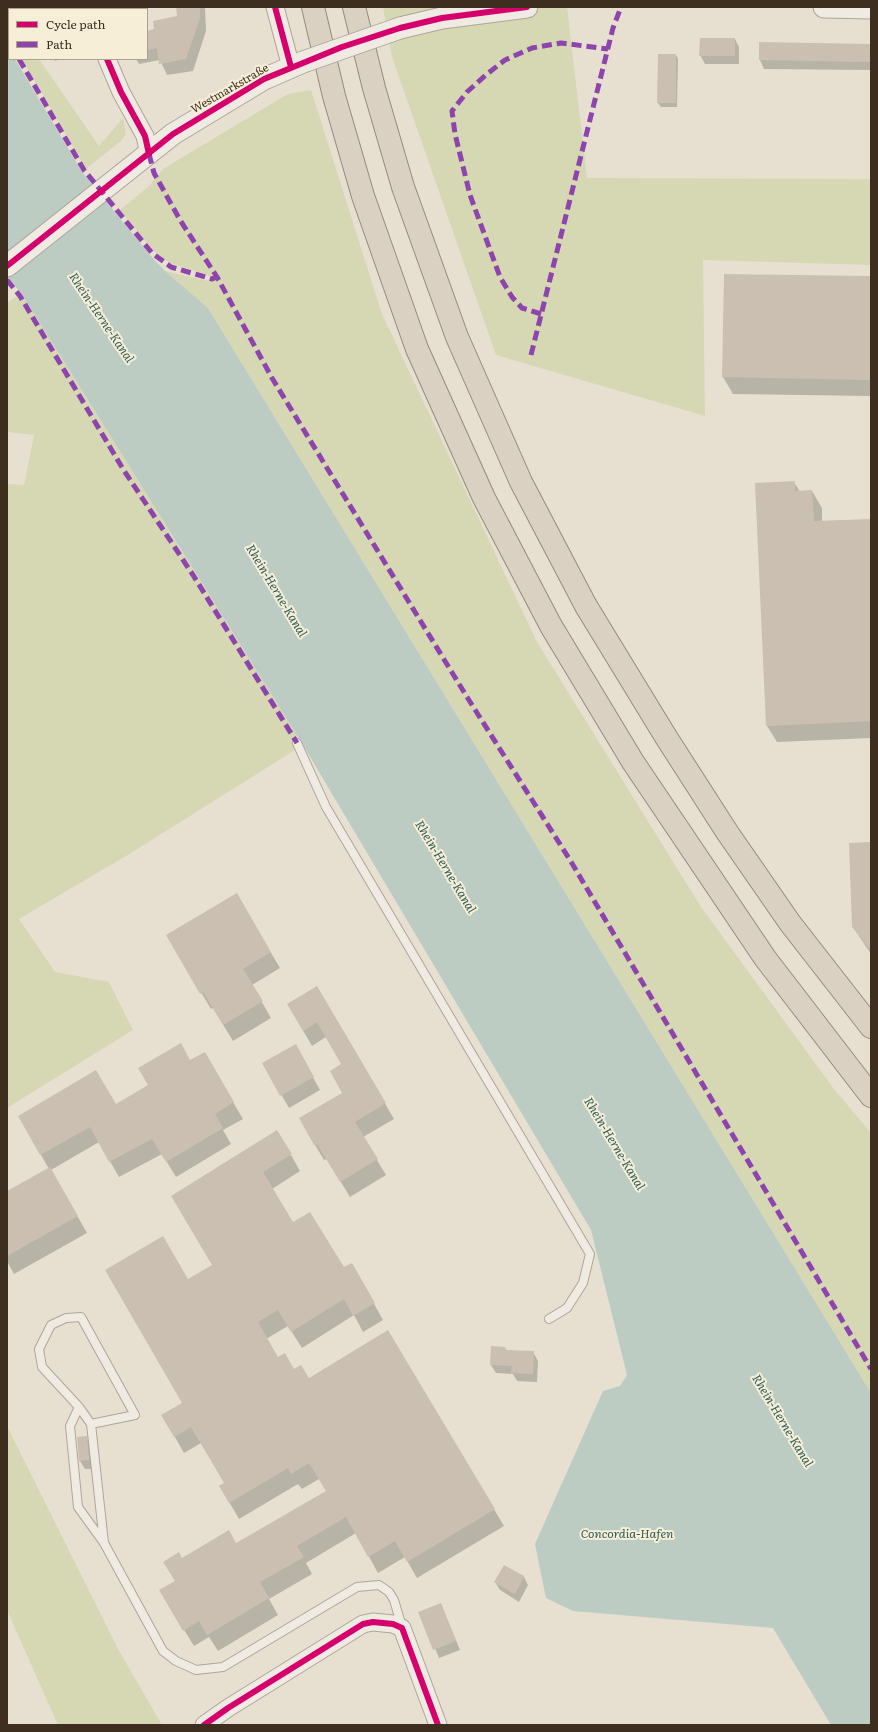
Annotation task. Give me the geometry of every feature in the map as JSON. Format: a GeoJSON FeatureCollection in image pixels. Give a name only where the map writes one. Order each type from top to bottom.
{"type":"FeatureCollection","features":[{"type":"Feature","properties":{"kind":"highway"},"geometry":{"type":"LineString","coordinates":[[312,7],[334,96],[363,196],[418,349],[484,498],[551,626],[633,762],[765,958],[871,1096]]}},
{"type":"Feature","properties":{"kind":"highway"},"geometry":{"type":"LineString","coordinates":[[354,7],[374,88],[404,187],[457,337],[521,482],[586,606],[666,738],[727,832],[790,923],[871,1027]]}},
{"type":"Feature","properties":{"kind":"street"},"geometry":{"type":"LineString","coordinates":[[275,7],[297,64]]}},
{"type":"Feature","properties":{"kind":"street","name":"Westmarkstraße"},"geometry":{"type":"LineString","coordinates":[[7,266],[173,134],[264,79],[297,64],[409,25],[527,7]]}},
{"type":"Feature","properties":{"kind":"street"},"geometry":{"type":"LineString","coordinates":[[824,7],[871,8]]}},
{"type":"Feature","properties":{"kind":"street"},"geometry":{"type":"LineString","coordinates":[[107,60],[121,92],[144,136],[148,154]]}},
{"type":"Feature","properties":{"kind":"street"},"geometry":{"type":"LineString","coordinates":[[204,1725],[228,1708],[363,1624],[373,1622],[384,1623],[402,1628],[438,1725]]}},
{"type":"Feature","properties":{"kind":"lane"},"geometry":{"type":"LineString","coordinates":[[297,743],[326,807],[590,1254],[583,1283],[567,1308],[548,1319]]}},
{"type":"Feature","properties":{"kind":"lane"},"geometry":{"type":"LineString","coordinates":[[91,1424],[135,1415],[80,1317],[66,1318],[51,1325],[40,1349],[42,1367],[79,1407],[91,1424],[104,1543]]}},
{"type":"Feature","properties":{"kind":"lane"},"geometry":{"type":"LineString","coordinates":[[79,1407],[70,1426],[78,1507],[104,1543],[163,1651],[176,1662],[196,1670],[223,1667],[357,1587],[379,1585],[389,1592],[394,1600],[402,1628]]}},
{"type":"Feature","properties":{"kind":"green space"},"geometry":{"type":"Polygon","coordinates":[[[383,7],[567,7],[587,178],[871,179],[871,265],[703,260],[705,416],[496,355],[392,57],[383,7]]]}},
{"type":"Feature","properties":{"kind":"green space"},"geometry":{"type":"Polygon","coordinates":[[[23,60],[40,60],[99,146],[123,118],[126,134],[122,140],[86,169],[23,60]]]}},
{"type":"Feature","properties":{"kind":"green space"},"geometry":{"type":"Polygon","coordinates":[[[311,90],[382,314],[537,642],[701,907],[834,1089],[871,1133],[871,1393],[208,308],[165,271],[209,281],[210,276],[170,263],[163,258],[154,251],[120,210],[149,186],[163,169],[288,94],[311,90]]]}},
{"type":"Feature","properties":{"kind":"green space"},"geometry":{"type":"Polygon","coordinates":[[[21,293],[303,745],[131,853],[19,919],[55,972],[109,982],[133,1030],[7,1108],[7,484],[24,485],[34,435],[7,432],[7,303],[21,293]]]}},
{"type":"Feature","properties":{"kind":"green space"},"geometry":{"type":"Polygon","coordinates":[[[7,1426],[118,1649],[162,1725],[58,1725],[7,1610],[7,1426]]]}},
{"type":"Feature","properties":{"kind":"water"},"geometry":{"type":"Polygon","coordinates":[[[7,46],[8,60],[16,60],[82,172],[150,255],[165,271],[208,308],[871,1393],[871,1725],[831,1725],[773,1628],[573,1611],[546,1598],[535,1544],[603,1391],[620,1386],[627,1375],[591,1230],[303,745],[21,293],[7,276],[7,46]]]}},
{"type":"Feature","properties":{"kind":"building"},"geometry":{"type":"Polygon","coordinates":[[[176,7],[200,7],[200,18],[186,59],[159,64],[157,48],[148,50],[148,31],[154,29],[153,21],[177,16],[176,7]]]}},
{"type":"Feature","properties":{"kind":"building"},"geometry":{"type":"Polygon","coordinates":[[[700,38],[735,38],[735,56],[699,56],[700,38]]]}},
{"type":"Feature","properties":{"kind":"building"},"geometry":{"type":"Polygon","coordinates":[[[759,42],[871,44],[871,62],[759,60],[759,42]]]}},
{"type":"Feature","properties":{"kind":"building"},"geometry":{"type":"Polygon","coordinates":[[[658,54],[676,54],[676,103],[657,103],[658,54]]]}},
{"type":"Feature","properties":{"kind":"building"},"geometry":{"type":"Polygon","coordinates":[[[724,274],[871,276],[871,380],[722,377],[724,274]]]}},
{"type":"Feature","properties":{"kind":"building"},"geometry":{"type":"Polygon","coordinates":[[[795,481],[795,491],[812,490],[814,521],[871,519],[871,721],[766,726],[755,483],[795,481]]]}},
{"type":"Feature","properties":{"kind":"building"},"geometry":{"type":"Polygon","coordinates":[[[871,842],[871,951],[852,927],[849,843],[871,842]]]}},
{"type":"Feature","properties":{"kind":"building"},"geometry":{"type":"Polygon","coordinates":[[[237,893],[271,952],[243,969],[263,1001],[223,1025],[203,992],[200,994],[166,935],[237,893]]]}},
{"type":"Feature","properties":{"kind":"building"},"geometry":{"type":"Polygon","coordinates":[[[317,986],[386,1103],[355,1122],[378,1159],[340,1182],[317,1144],[314,1145],[299,1118],[342,1093],[330,1071],[341,1064],[317,1022],[303,1031],[287,1004],[317,986]]]}},
{"type":"Feature","properties":{"kind":"building"},"geometry":{"type":"Polygon","coordinates":[[[181,1043],[190,1060],[205,1052],[234,1102],[215,1114],[223,1128],[166,1162],[152,1139],[109,1162],[90,1127],[40,1155],[18,1116],[96,1070],[116,1104],[148,1085],[138,1068],[181,1043]]]}},
{"type":"Feature","properties":{"kind":"building"},"geometry":{"type":"Polygon","coordinates":[[[296,1044],[314,1077],[280,1096],[262,1063],[296,1044]]]}},
{"type":"Feature","properties":{"kind":"building"},"geometry":{"type":"Polygon","coordinates":[[[277,1130],[292,1154],[263,1172],[293,1222],[310,1212],[344,1267],[352,1263],[375,1303],[353,1316],[344,1299],[291,1332],[278,1310],[258,1322],[278,1357],[285,1353],[294,1369],[301,1365],[309,1378],[388,1330],[495,1509],[407,1562],[395,1541],[368,1557],[346,1517],[297,1546],[304,1557],[260,1582],[269,1598],[207,1635],[199,1621],[183,1631],[159,1590],[175,1581],[163,1562],[179,1552],[182,1558],[229,1530],[236,1543],[326,1491],[309,1463],[291,1474],[288,1468],[229,1503],[219,1486],[224,1483],[191,1427],[174,1437],[161,1415],[182,1403],[105,1270],[163,1236],[188,1279],[212,1265],[171,1196],[277,1130]]]}},
{"type":"Feature","properties":{"kind":"building"},"geometry":{"type":"Polygon","coordinates":[[[50,1167],[78,1216],[7,1256],[7,1191],[50,1167]]]}},
{"type":"Feature","properties":{"kind":"building"},"geometry":{"type":"Polygon","coordinates":[[[491,1346],[505,1347],[505,1350],[534,1351],[533,1374],[511,1373],[512,1366],[490,1365],[491,1346]]]}},
{"type":"Feature","properties":{"kind":"building"},"geometry":{"type":"Polygon","coordinates":[[[87,1436],[89,1460],[79,1461],[77,1437],[87,1436]]]}},
{"type":"Feature","properties":{"kind":"building"},"geometry":{"type":"Polygon","coordinates":[[[504,1565],[524,1576],[515,1594],[494,1582],[504,1565]]]}},
{"type":"Feature","properties":{"kind":"building"},"geometry":{"type":"Polygon","coordinates":[[[441,1603],[456,1641],[433,1650],[418,1612],[441,1603]]]}},
{"type":"Feature","properties":{"kind":"marked path"},"geometry":{"type":"LineString","coordinates":[[531,355],[613,28],[621,7]]}},
{"type":"Feature","properties":{"kind":"marked path"},"geometry":{"type":"LineString","coordinates":[[541,314],[522,308],[512,297],[500,277],[470,195],[455,134],[452,111],[467,92],[487,74],[505,60],[532,48],[561,43],[608,49]]}},
{"type":"Feature","properties":{"kind":"marked path"},"geometry":{"type":"LineString","coordinates":[[20,60],[84,170],[152,253],[171,267],[212,279],[217,277]]}},
{"type":"Feature","properties":{"kind":"marked path"},"geometry":{"type":"LineString","coordinates":[[149,154],[154,173],[180,220],[217,277],[272,378],[467,697],[570,860],[871,1369]]}},
{"type":"Feature","properties":{"kind":"marked path"},"geometry":{"type":"LineString","coordinates":[[7,280],[20,296],[123,469],[193,575],[297,743]]}},
{"type":"Feature","properties":{"kind":"cycle path"},"geometry":{"type":"LineString","coordinates":[[275,7],[291,67]]}},
{"type":"Feature","properties":{"kind":"cycle path"},"geometry":{"type":"LineString","coordinates":[[7,266],[173,134],[264,79],[342,47],[400,28],[442,18],[527,7]]}},
{"type":"Feature","properties":{"kind":"cycle path"},"geometry":{"type":"LineString","coordinates":[[107,60],[121,92],[145,136],[149,154]]}},
{"type":"Feature","properties":{"kind":"cycle path"},"geometry":{"type":"LineString","coordinates":[[204,1725],[228,1708],[363,1624],[373,1622],[393,1624],[402,1628],[438,1725]]}},
{"type":"Feature","properties":{"kind":"water label","name":"Rhein-Herne-Kanal"},"geometry":{"type":"Point","coordinates":[101,318]}},
{"type":"Feature","properties":{"kind":"water label","name":"Rhein-Herne-Kanal"},"geometry":{"type":"Point","coordinates":[276,591]}},
{"type":"Feature","properties":{"kind":"water label","name":"Rhein-Herne-Kanal"},"geometry":{"type":"Point","coordinates":[445,867]}},
{"type":"Feature","properties":{"kind":"water label","name":"Rhein-Herne-Kanal"},"geometry":{"type":"Point","coordinates":[614,1144]}},
{"type":"Feature","properties":{"kind":"water label","name":"Rhein-Herne-Kanal"},"geometry":{"type":"Point","coordinates":[782,1421]}},
{"type":"Feature","properties":{"kind":"water label","name":"Concordia-Hafen"},"geometry":{"type":"Point","coordinates":[627,1534]}}]}
